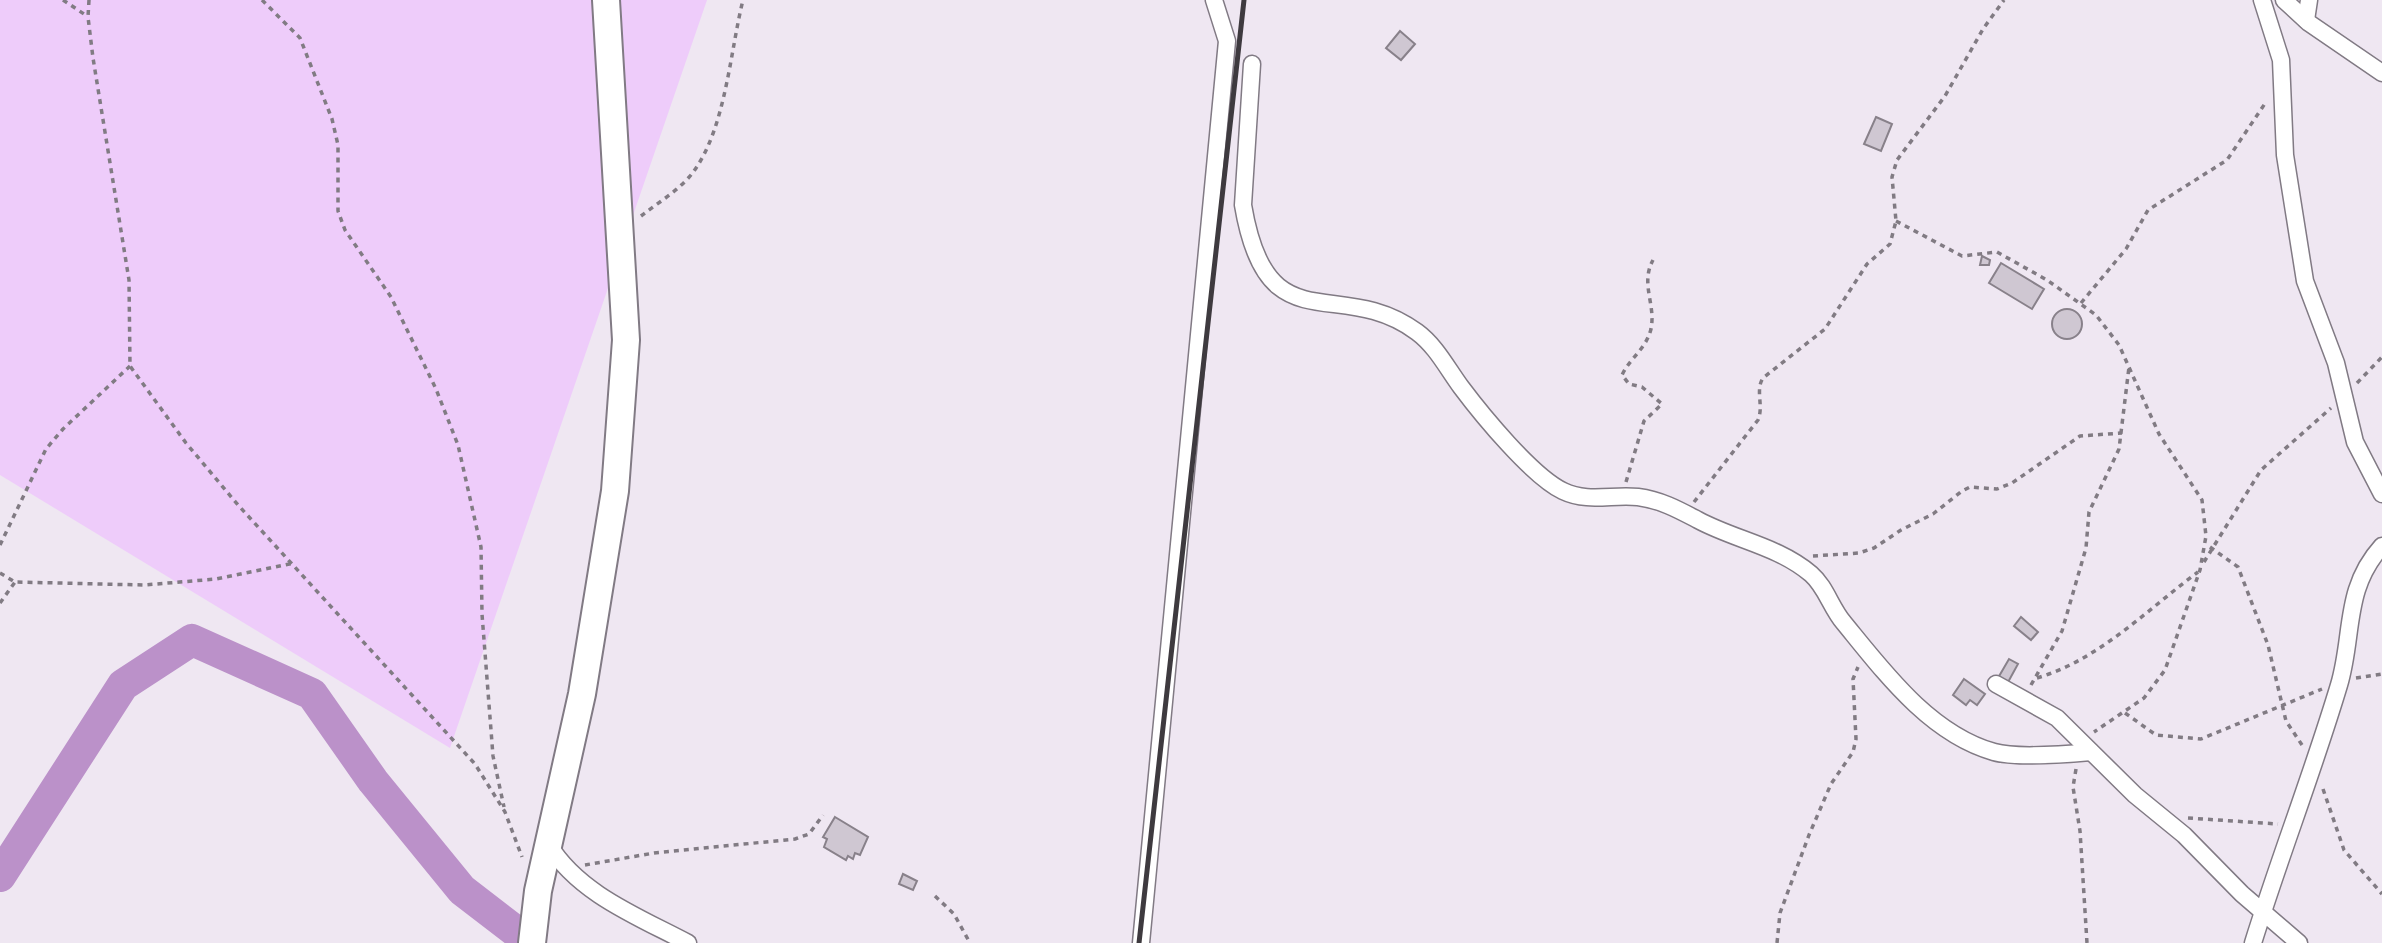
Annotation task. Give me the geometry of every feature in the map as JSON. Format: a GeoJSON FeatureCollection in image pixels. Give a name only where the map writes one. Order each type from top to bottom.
{"type":"FeatureCollection","features":[{"type":"Feature","properties":{"kind":"highway"},"geometry":{"type":"LineString","coordinates":[[532,943],[535,909],[582,694],[615,491],[626,340],[606,0]]}},
{"type":"Feature","properties":{"kind":"street"},"geometry":{"type":"LineString","coordinates":[[1141,943],[1227,41],[1214,0]]}},
{"type":"Feature","properties":{"kind":"street"},"geometry":{"type":"LineString","coordinates":[[2262,0],[2276,38],[2282,76],[2285,155],[2305,281],[2336,363],[2355,442],[2382,494]]}},
{"type":"Feature","properties":{"kind":"street"},"geometry":{"type":"LineString","coordinates":[[2284,0],[2306,20],[2382,73]]}},
{"type":"Feature","properties":{"kind":"street"},"geometry":{"type":"LineString","coordinates":[[2306,20],[2309,0]]}},
{"type":"Feature","properties":{"kind":"street"},"geometry":{"type":"LineString","coordinates":[[1252,64],[1244,205],[1253,244],[1273,281],[1284,292],[1304,300],[1373,309],[1418,333],[1432,347],[1484,417],[1549,482],[1574,495],[1646,499],[1686,511],[1698,521],[1737,534],[1811,573],[1822,586],[1834,611],[1868,654],[1926,712],[1978,746],[2009,755],[2084,749]]}},
{"type":"Feature","properties":{"kind":"street"},"geometry":{"type":"LineString","coordinates":[[2253,943],[2315,763],[2340,681],[2352,604],[2363,571],[2382,546]]}},
{"type":"Feature","properties":{"kind":"street"},"geometry":{"type":"LineString","coordinates":[[1996,684],[2057,718],[2084,749],[2299,943]]}},
{"type":"Feature","properties":{"kind":"street"},"geometry":{"type":"LineString","coordinates":[[549,845],[566,870],[620,907],[688,943]]}},
{"type":"Feature","properties":{"kind":"path"},"geometry":{"type":"LineString","coordinates":[[63,0],[88,17]]}},
{"type":"Feature","properties":{"kind":"path"},"geometry":{"type":"LineString","coordinates":[[89,0],[88,17],[129,280],[130,366],[238,505],[294,563],[475,764],[505,812]]}},
{"type":"Feature","properties":{"kind":"path"},"geometry":{"type":"LineString","coordinates":[[262,0],[300,38],[332,119],[338,145],[338,211],[345,230],[391,297],[436,389],[458,445],[473,500],[481,547],[482,614],[493,756],[505,812],[523,860]]}},
{"type":"Feature","properties":{"kind":"path"},"geometry":{"type":"LineString","coordinates":[[620,232],[680,187],[695,170],[707,146],[718,113],[743,0]]}},
{"type":"Feature","properties":{"kind":"path"},"geometry":{"type":"LineString","coordinates":[[1686,511],[1758,420],[1760,384],[1763,378],[1832,321],[1867,264],[1890,244],[1896,221],[1892,177],[1897,160],[1945,96],[1983,29],[2004,0]]}},
{"type":"Feature","properties":{"kind":"path"},"geometry":{"type":"LineString","coordinates":[[2081,303],[2126,249],[2148,210],[2227,160],[2282,76]]}},
{"type":"Feature","properties":{"kind":"path"},"geometry":{"type":"LineString","coordinates":[[1896,221],[1962,256],[1997,252],[2081,303],[2107,328],[2129,364],[2159,434],[2202,500],[2206,536],[2200,570],[2161,598],[2122,633],[2056,673],[2037,678]]}},
{"type":"Feature","properties":{"kind":"path"},"geometry":{"type":"LineString","coordinates":[[1620,497],[1644,421],[1662,404],[1642,387],[1629,384],[1622,375],[1643,347],[1650,332],[1652,315],[1646,284],[1653,260]]}},
{"type":"Feature","properties":{"kind":"path"},"geometry":{"type":"LineString","coordinates":[[2087,943],[2080,831],[2073,787],[2084,749],[2155,686],[2165,670],[2210,547],[2261,470],[2344,397],[2382,357]]}},
{"type":"Feature","properties":{"kind":"path"},"geometry":{"type":"LineString","coordinates":[[2020,697],[2037,678],[2062,631],[2086,548],[2089,512],[2111,469],[2122,433],[2129,364]]}},
{"type":"Feature","properties":{"kind":"path"},"geometry":{"type":"LineString","coordinates":[[0,545],[46,449],[63,429],[130,366]]}},
{"type":"Feature","properties":{"kind":"path"},"geometry":{"type":"LineString","coordinates":[[1791,562],[1823,554],[1859,553],[1874,548],[1901,530],[1933,514],[1970,487],[1997,488],[2012,483],[2080,436],[2122,433]]}},
{"type":"Feature","properties":{"kind":"path"},"geometry":{"type":"LineString","coordinates":[[2210,547],[2238,567],[2268,645],[2286,720],[2315,763],[2344,850],[2382,894]]}},
{"type":"Feature","properties":{"kind":"path"},"geometry":{"type":"LineString","coordinates":[[0,573],[15,582],[144,585],[216,579],[294,563]]}},
{"type":"Feature","properties":{"kind":"path"},"geometry":{"type":"LineString","coordinates":[[0,603],[15,582]]}},
{"type":"Feature","properties":{"kind":"path"},"geometry":{"type":"LineString","coordinates":[[1777,943],[1780,913],[1815,822],[1831,784],[1853,752],[1856,739],[1853,678],[1868,654]]}},
{"type":"Feature","properties":{"kind":"path"},"geometry":{"type":"LineString","coordinates":[[2125,713],[2149,733],[2188,740],[2220,732],[2340,681],[2382,674]]}},
{"type":"Feature","properties":{"kind":"path"},"geometry":{"type":"LineString","coordinates":[[566,870],[654,853],[795,839],[809,834],[823,815]]}},
{"type":"Feature","properties":{"kind":"path"},"geometry":{"type":"LineString","coordinates":[[2158,815],[2293,824]]}},
{"type":"Feature","properties":{"kind":"path"},"geometry":{"type":"LineString","coordinates":[[935,896],[954,914],[970,943]]}},
{"type":"Feature","properties":{"kind":"shaded area"},"geometry":{"type":"Polygon","coordinates":[[[0,0],[707,0],[450,748],[0,475],[0,0]]]}},
{"type":"Feature","properties":{"kind":"building"},"geometry":{"type":"Polygon","coordinates":[[[1400,31],[1415,44],[1401,60],[1386,48],[1400,31]]]}},
{"type":"Feature","properties":{"kind":"building"},"geometry":{"type":"Polygon","coordinates":[[[1876,117],[1892,124],[1881,151],[1864,144],[1876,117]]]}},
{"type":"Feature","properties":{"kind":"building"},"geometry":{"type":"Polygon","coordinates":[[[1982,256],[1990,260],[1989,265],[1980,265],[1982,256]]]}},
{"type":"Feature","properties":{"kind":"building"},"geometry":{"type":"Polygon","coordinates":[[[2001,263],[2044,289],[2032,309],[1989,283],[2001,263]]]}},
{"type":"Feature","properties":{"kind":"building"},"geometry":{"type":"Polygon","coordinates":[[[2067,309],[2077,314],[2082,324],[2077,334],[2067,339],[2057,334],[2052,324],[2057,314],[2067,309]]]}},
{"type":"Feature","properties":{"kind":"building"},"geometry":{"type":"Polygon","coordinates":[[[2021,617],[2038,632],[2031,640],[2014,626],[2021,617]]]}},
{"type":"Feature","properties":{"kind":"building"},"geometry":{"type":"Polygon","coordinates":[[[2009,659],[2018,664],[2007,684],[1998,678],[2009,659]]]}},
{"type":"Feature","properties":{"kind":"building"},"geometry":{"type":"Polygon","coordinates":[[[1964,679],[1985,694],[1977,705],[1970,700],[1966,705],[1953,695],[1964,679]]]}},
{"type":"Feature","properties":{"kind":"building"},"geometry":{"type":"Polygon","coordinates":[[[835,817],[868,837],[860,855],[855,853],[853,859],[848,856],[846,860],[824,847],[827,839],[823,837],[835,817]]]}},
{"type":"Feature","properties":{"kind":"building"},"geometry":{"type":"Polygon","coordinates":[[[903,874],[917,881],[913,890],[899,884],[903,874]]]}},
{"type":"Feature","properties":{"kind":"waterway"},"geometry":{"type":"LineString","coordinates":[[0,876],[123,685],[192,640],[312,694],[373,781],[462,890],[531,943]]}},
{"type":"Feature","properties":{"kind":"railway"},"geometry":{"type":"LineString","coordinates":[[1139,943],[1244,0]]}}]}
